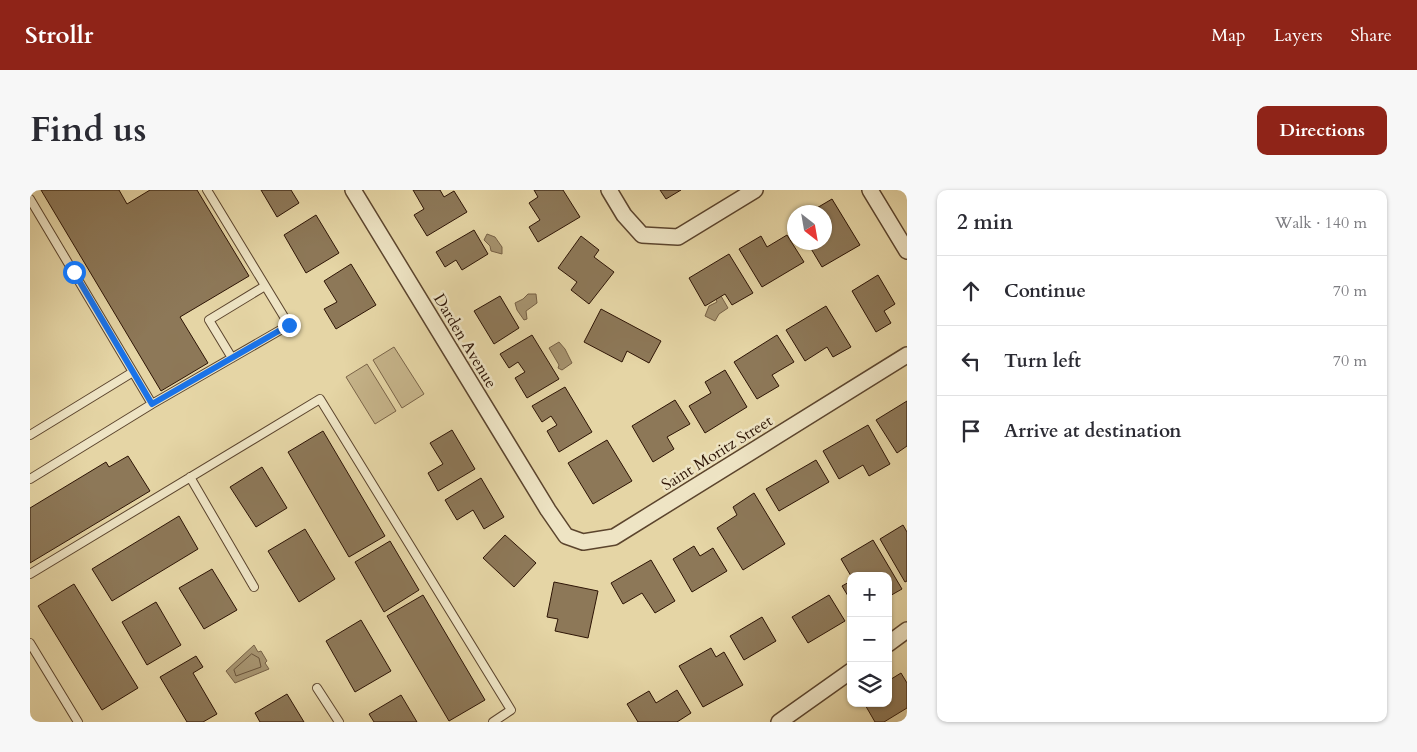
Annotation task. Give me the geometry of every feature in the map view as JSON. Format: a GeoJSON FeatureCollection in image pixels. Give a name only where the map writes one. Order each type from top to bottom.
{"type":"FeatureCollection","features":[{"type":"Feature","properties":{"kind":"street","name":"Darden Avenue"},"geometry":{"type":"LineString","coordinates":[[352,190],[548,510]]}},
{"type":"Feature","properties":{"kind":"street"},"geometry":{"type":"LineString","coordinates":[[609,190],[624,215],[642,235],[678,237],[755,190]]}},
{"type":"Feature","properties":{"kind":"street"},"geometry":{"type":"LineString","coordinates":[[870,190],[907,251]]}},
{"type":"Feature","properties":{"kind":"street","name":"Saint Moritz Street"},"geometry":{"type":"LineString","coordinates":[[548,510],[566,536],[583,542],[614,537],[907,356]]}},
{"type":"Feature","properties":{"kind":"street"},"geometry":{"type":"LineString","coordinates":[[892,641],[907,630]]}},
{"type":"Feature","properties":{"kind":"street"},"geometry":{"type":"LineString","coordinates":[[780,722],[847,674]]}},
{"type":"Feature","properties":{"kind":"lane"},"geometry":{"type":"LineString","coordinates":[[30,479],[152,404],[289,325],[207,190]]}},
{"type":"Feature","properties":{"kind":"lane"},"geometry":{"type":"LineString","coordinates":[[30,199],[152,404]]}},
{"type":"Feature","properties":{"kind":"lane"},"geometry":{"type":"LineString","coordinates":[[232,358],[209,320],[265,286]]}},
{"type":"Feature","properties":{"kind":"lane"},"geometry":{"type":"LineString","coordinates":[[30,435],[133,372]]}},
{"type":"Feature","properties":{"kind":"lane"},"geometry":{"type":"LineString","coordinates":[[30,574],[320,399],[511,710],[493,722]]}},
{"type":"Feature","properties":{"kind":"lane"},"geometry":{"type":"LineString","coordinates":[[190,477],[254,587]]}},
{"type":"Feature","properties":{"kind":"lane"},"geometry":{"type":"LineString","coordinates":[[30,643],[78,722]]}},
{"type":"Feature","properties":{"kind":"lane"},"geometry":{"type":"LineString","coordinates":[[317,688],[339,722]]}},
{"type":"Feature","properties":{"kind":"shaded area"},"geometry":{"type":"Polygon","coordinates":[[[394,347],[424,394],[402,408],[373,360],[394,347]]]}},
{"type":"Feature","properties":{"kind":"shaded area"},"geometry":{"type":"Polygon","coordinates":[[[367,364],[396,411],[375,424],[346,377],[367,364]]]}},
{"type":"Feature","properties":{"kind":"water"},"geometry":{"type":"Polygon","coordinates":[[[487,234],[495,237],[502,247],[502,254],[491,251],[490,246],[484,240],[487,234]]]}},
{"type":"Feature","properties":{"kind":"water"},"geometry":{"type":"Polygon","coordinates":[[[528,294],[536,294],[537,303],[526,311],[527,319],[524,320],[517,310],[515,303],[528,294]]]}},
{"type":"Feature","properties":{"kind":"water"},"geometry":{"type":"Polygon","coordinates":[[[721,296],[728,308],[719,314],[715,321],[705,316],[709,306],[717,302],[716,299],[721,296]]]}},
{"type":"Feature","properties":{"kind":"water"},"geometry":{"type":"Polygon","coordinates":[[[559,342],[572,363],[562,370],[558,368],[559,365],[549,348],[559,342]]]}},
{"type":"Feature","properties":{"kind":"water"},"geometry":{"type":"Polygon","coordinates":[[[254,645],[258,652],[261,651],[269,669],[235,683],[226,671],[254,645]]]}},
{"type":"Feature","properties":{"kind":"building"},"geometry":{"type":"Polygon","coordinates":[[[41,190],[119,190],[127,204],[150,190],[197,190],[249,276],[180,317],[208,363],[161,391],[41,190]]]}},
{"type":"Feature","properties":{"kind":"building"},"geometry":{"type":"Polygon","coordinates":[[[261,190],[291,190],[299,203],[277,217],[261,190]]]}},
{"type":"Feature","properties":{"kind":"building"},"geometry":{"type":"Polygon","coordinates":[[[413,190],[440,190],[444,197],[454,191],[467,212],[427,236],[414,215],[424,209],[413,190]]]}},
{"type":"Feature","properties":{"kind":"building"},"geometry":{"type":"Polygon","coordinates":[[[534,190],[563,190],[580,217],[538,242],[529,227],[540,220],[529,203],[538,197],[534,190]]]}},
{"type":"Feature","properties":{"kind":"building"},"geometry":{"type":"Polygon","coordinates":[[[660,190],[681,190],[666,199],[660,190]]]}},
{"type":"Feature","properties":{"kind":"building"},"geometry":{"type":"Polygon","coordinates":[[[832,199],[860,245],[822,267],[812,250],[832,250],[832,205],[822,205],[832,199]]]}},
{"type":"Feature","properties":{"kind":"building"},"geometry":{"type":"Polygon","coordinates":[[[316,215],[339,253],[306,273],[284,235],[316,215]]]}},
{"type":"Feature","properties":{"kind":"building"},"geometry":{"type":"Polygon","coordinates":[[[474,230],[488,254],[462,270],[456,260],[445,267],[436,252],[474,230]]]}},
{"type":"Feature","properties":{"kind":"building"},"geometry":{"type":"Polygon","coordinates":[[[787,235],[787,250],[796,250],[804,262],[762,287],[739,249],[761,236],[767,247],[787,235]]]}},
{"type":"Feature","properties":{"kind":"building"},"geometry":{"type":"Polygon","coordinates":[[[581,236],[599,250],[594,257],[614,272],[589,304],[571,290],[577,282],[558,268],[581,236]]]}},
{"type":"Feature","properties":{"kind":"building"},"geometry":{"type":"Polygon","coordinates":[[[729,254],[753,293],[732,305],[725,294],[705,306],[689,278],[729,254]]]}},
{"type":"Feature","properties":{"kind":"building"},"geometry":{"type":"Polygon","coordinates":[[[351,264],[376,305],[336,329],[324,309],[337,302],[324,281],[351,264]]]}},
{"type":"Feature","properties":{"kind":"building"},"geometry":{"type":"Polygon","coordinates":[[[878,275],[895,304],[884,311],[891,323],[876,332],[852,291],[878,275]]]}},
{"type":"Feature","properties":{"kind":"building"},"geometry":{"type":"Polygon","coordinates":[[[500,296],[519,328],[494,344],[474,311],[500,296]]]}},
{"type":"Feature","properties":{"kind":"building"},"geometry":{"type":"Polygon","coordinates":[[[826,306],[851,347],[833,357],[827,347],[805,361],[786,330],[826,306]]]}},
{"type":"Feature","properties":{"kind":"building"},"geometry":{"type":"Polygon","coordinates":[[[601,309],[661,341],[649,363],[627,351],[622,362],[584,342],[601,309]]]}},
{"type":"Feature","properties":{"kind":"building"},"geometry":{"type":"Polygon","coordinates":[[[532,335],[559,379],[527,398],[515,378],[525,372],[518,362],[509,368],[500,354],[532,335]]]}},
{"type":"Feature","properties":{"kind":"building"},"geometry":{"type":"Polygon","coordinates":[[[777,335],[794,362],[772,375],[779,386],[757,399],[734,362],[777,335]]]}},
{"type":"Feature","properties":{"kind":"building"},"geometry":{"type":"Polygon","coordinates":[[[725,370],[747,407],[705,433],[689,406],[711,393],[705,382],[725,370]]]}},
{"type":"Feature","properties":{"kind":"building"},"geometry":{"type":"Polygon","coordinates":[[[565,387],[592,432],[559,452],[547,431],[557,425],[551,416],[542,422],[532,406],[565,387]]]}},
{"type":"Feature","properties":{"kind":"building"},"geometry":{"type":"Polygon","coordinates":[[[675,400],[690,424],[667,437],[674,449],[653,462],[632,426],[675,400]]]}},
{"type":"Feature","properties":{"kind":"building"},"geometry":{"type":"Polygon","coordinates":[[[907,401],[907,446],[897,453],[876,420],[907,401]]]}},
{"type":"Feature","properties":{"kind":"building"},"geometry":{"type":"Polygon","coordinates":[[[868,425],[890,464],[869,476],[863,465],[839,479],[823,451],[868,425]]]}},
{"type":"Feature","properties":{"kind":"building"},"geometry":{"type":"Polygon","coordinates":[[[452,430],[475,469],[438,491],[428,473],[443,464],[430,443],[452,430]]]}},
{"type":"Feature","properties":{"kind":"building"},"geometry":{"type":"Polygon","coordinates":[[[323,431],[385,536],[349,557],[288,452],[323,431]]]}},
{"type":"Feature","properties":{"kind":"building"},"geometry":{"type":"Polygon","coordinates":[[[607,440],[632,481],[593,504],[568,463],[607,440]]]}},
{"type":"Feature","properties":{"kind":"building"},"geometry":{"type":"Polygon","coordinates":[[[128,456],[150,491],[30,563],[30,508],[106,462],[109,467],[128,456]]]}},
{"type":"Feature","properties":{"kind":"building"},"geometry":{"type":"Polygon","coordinates":[[[816,460],[829,482],[779,511],[766,489],[816,460]]]}},
{"type":"Feature","properties":{"kind":"building"},"geometry":{"type":"Polygon","coordinates":[[[262,467],[287,508],[256,527],[230,487],[262,467]]]}},
{"type":"Feature","properties":{"kind":"building"},"geometry":{"type":"Polygon","coordinates":[[[481,478],[504,517],[484,529],[473,510],[457,520],[445,500],[481,478]]]}},
{"type":"Feature","properties":{"kind":"building"},"geometry":{"type":"Polygon","coordinates":[[[754,493],[785,544],[743,570],[717,528],[737,515],[733,507],[754,493]]]}},
{"type":"Feature","properties":{"kind":"building"},"geometry":{"type":"Polygon","coordinates":[[[179,516],[198,549],[112,601],[92,569],[179,516]]]}},
{"type":"Feature","properties":{"kind":"building"},"geometry":{"type":"Polygon","coordinates":[[[903,525],[907,532],[907,581],[905,582],[880,539],[903,525]]]}},
{"type":"Feature","properties":{"kind":"building"},"geometry":{"type":"Polygon","coordinates":[[[305,529],[335,579],[299,602],[268,551],[305,529]]]}},
{"type":"Feature","properties":{"kind":"building"},"geometry":{"type":"Polygon","coordinates":[[[505,535],[536,563],[514,587],[483,558],[505,535]]]}},
{"type":"Feature","properties":{"kind":"building"},"geometry":{"type":"Polygon","coordinates":[[[873,540],[892,572],[849,572],[841,559],[873,540]]]}},
{"type":"Feature","properties":{"kind":"building"},"geometry":{"type":"Polygon","coordinates":[[[390,541],[419,590],[384,612],[355,562],[390,541]]]}},
{"type":"Feature","properties":{"kind":"building"},"geometry":{"type":"Polygon","coordinates":[[[694,546],[700,556],[713,548],[727,571],[692,592],[673,559],[694,546]]]}},
{"type":"Feature","properties":{"kind":"building"},"geometry":{"type":"Polygon","coordinates":[[[651,560],[675,601],[655,613],[642,593],[623,604],[611,583],[651,560]]]}},
{"type":"Feature","properties":{"kind":"building"},"geometry":{"type":"Polygon","coordinates":[[[212,569],[237,610],[204,629],[179,588],[212,569]]]}},
{"type":"Feature","properties":{"kind":"building"},"geometry":{"type":"Polygon","coordinates":[[[892,572],[902,589],[892,595],[892,572]]]}},
{"type":"Feature","properties":{"kind":"building"},"geometry":{"type":"Polygon","coordinates":[[[554,582],[598,591],[588,638],[555,631],[558,619],[547,617],[554,582]]]}},
{"type":"Feature","properties":{"kind":"building"},"geometry":{"type":"Polygon","coordinates":[[[847,583],[847,594],[842,586],[847,583]]]}},
{"type":"Feature","properties":{"kind":"building"},"geometry":{"type":"Polygon","coordinates":[[[74,584],[138,688],[102,710],[38,606],[74,584]]]}},
{"type":"Feature","properties":{"kind":"building"},"geometry":{"type":"Polygon","coordinates":[[[423,595],[485,700],[449,721],[387,616],[423,595]]]}},
{"type":"Feature","properties":{"kind":"building"},"geometry":{"type":"Polygon","coordinates":[[[829,595],[845,621],[808,643],[792,617],[829,595]]]}},
{"type":"Feature","properties":{"kind":"building"},"geometry":{"type":"Polygon","coordinates":[[[156,602],[181,645],[147,665],[122,622],[156,602]]]}},
{"type":"Feature","properties":{"kind":"building"},"geometry":{"type":"Polygon","coordinates":[[[762,617],[776,641],[744,660],[730,636],[762,617]]]}},
{"type":"Feature","properties":{"kind":"building"},"geometry":{"type":"Polygon","coordinates":[[[361,620],[391,671],[355,692],[326,641],[361,620]]]}},
{"type":"Feature","properties":{"kind":"building"},"geometry":{"type":"Polygon","coordinates":[[[711,648],[716,657],[724,652],[743,685],[703,707],[679,666],[711,648]]]}},
{"type":"Feature","properties":{"kind":"building"},"geometry":{"type":"Polygon","coordinates":[[[196,656],[203,667],[193,673],[217,714],[203,722],[187,722],[160,677],[196,656]]]}},
{"type":"Feature","properties":{"kind":"building"},"geometry":{"type":"Polygon","coordinates":[[[901,673],[907,683],[907,708],[884,722],[875,722],[866,707],[892,707],[892,679],[901,673]]]}},
{"type":"Feature","properties":{"kind":"building"},"geometry":{"type":"Polygon","coordinates":[[[677,690],[691,713],[677,722],[638,722],[627,704],[649,691],[656,703],[677,690]]]}},
{"type":"Feature","properties":{"kind":"building"},"geometry":{"type":"Polygon","coordinates":[[[287,694],[304,722],[260,722],[255,713],[287,694]]]}},
{"type":"Feature","properties":{"kind":"building"},"geometry":{"type":"Polygon","coordinates":[[[401,695],[417,722],[374,722],[369,714],[401,695]]]}},
{"type":"Feature","properties":{"kind":"route"},"geometry":{"type":"LineString","coordinates":[[74,272],[152,404],[289,325]]}}]}
